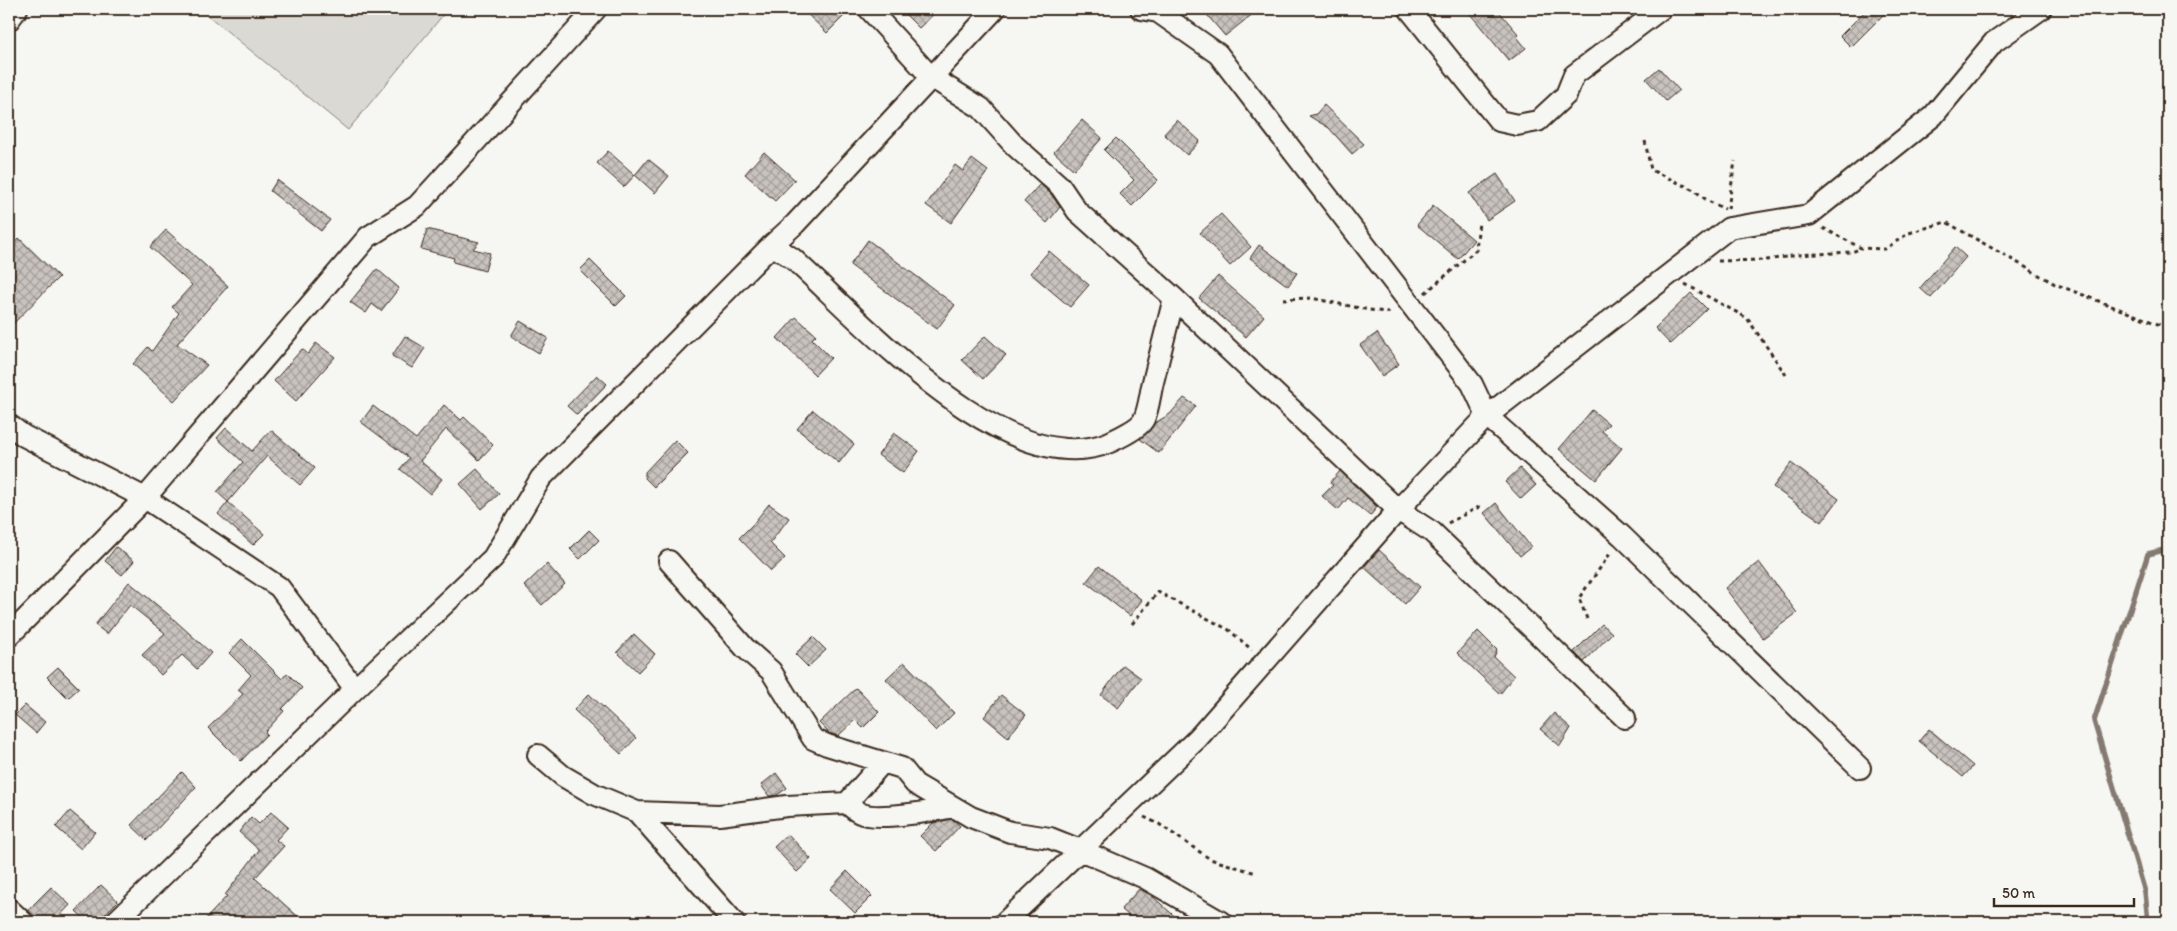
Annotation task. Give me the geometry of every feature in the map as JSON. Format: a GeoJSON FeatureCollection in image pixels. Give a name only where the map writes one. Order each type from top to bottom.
{"type":"FeatureCollection","features":[{"type":"Feature","properties":{"kind":"street"},"geometry":{"type":"LineString","coordinates":[[9,20],[17,9]]}},
{"type":"Feature","properties":{"kind":"street"},"geometry":{"type":"LineString","coordinates":[[9,636],[145,498],[368,236],[417,206],[596,9]]}},
{"type":"Feature","properties":{"kind":"street"},"geometry":{"type":"LineString","coordinates":[[869,9],[931,78],[981,108],[1015,146],[1060,186],[1077,211],[1174,298],[1398,510],[1432,532],[1625,718]]}},
{"type":"Feature","properties":{"kind":"street"},"geometry":{"type":"LineString","coordinates":[[115,922],[493,558],[541,478],[795,224],[995,9]]}},
{"type":"Feature","properties":{"kind":"street"},"geometry":{"type":"LineString","coordinates":[[1141,9],[1158,12],[1218,54],[1472,384],[1487,416],[1622,536],[1860,768]]}},
{"type":"Feature","properties":{"kind":"street"},"geometry":{"type":"LineString","coordinates":[[1408,9],[1499,121],[1517,126],[1538,121],[1566,95],[1574,75],[1661,9]]}},
{"type":"Feature","properties":{"kind":"street"},"geometry":{"type":"LineString","coordinates":[[1005,922],[1198,738],[1398,510],[1487,416],[1729,228],[1809,215],[1932,116],[1994,42],[2040,9]]}},
{"type":"Feature","properties":{"kind":"street"},"geometry":{"type":"LineString","coordinates":[[772,245],[792,258],[904,363],[943,393],[984,420],[1015,437],[1064,449],[1096,448],[1123,436],[1144,420],[1174,298]]}},
{"type":"Feature","properties":{"kind":"street"},"geometry":{"type":"LineString","coordinates":[[9,425],[24,436],[145,498],[279,587],[355,689]]}},
{"type":"Feature","properties":{"kind":"street"},"geometry":{"type":"LineString","coordinates":[[669,561],[745,648],[771,671],[813,739],[902,768],[915,784],[971,818],[1010,832],[1050,838],[1080,850],[1145,878],[1221,922]]}},
{"type":"Feature","properties":{"kind":"street"},"geometry":{"type":"LineString","coordinates":[[538,755],[562,776],[594,794],[637,812],[720,815],[787,806],[847,803],[861,814],[916,814],[953,808]]}},
{"type":"Feature","properties":{"kind":"street"},"geometry":{"type":"LineString","coordinates":[[847,803],[883,762]]}},
{"type":"Feature","properties":{"kind":"street"},"geometry":{"type":"LineString","coordinates":[[915,784],[916,814]]}},
{"type":"Feature","properties":{"kind":"street"},"geometry":{"type":"LineString","coordinates":[[637,812],[734,922]]}},
{"type":"Feature","properties":{"kind":"street"},"geometry":{"type":"LineString","coordinates":[[9,909],[23,922]]}},
{"type":"Feature","properties":{"kind":"path"},"geometry":{"type":"LineString","coordinates":[[1645,141],[1651,170],[1694,190],[1708,201],[1728,210]]}},
{"type":"Feature","properties":{"kind":"path"},"geometry":{"type":"LineString","coordinates":[[1714,239],[1728,210],[1735,161]]}},
{"type":"Feature","properties":{"kind":"path"},"geometry":{"type":"LineString","coordinates":[[1283,299],[1311,298],[1368,310],[1420,316],[1422,296],[1476,250],[1479,222]]}},
{"type":"Feature","properties":{"kind":"path"},"geometry":{"type":"LineString","coordinates":[[1684,262],[1767,260],[1798,255],[1852,252],[1861,248],[1886,249],[1909,233],[1946,222],[2055,284],[2168,328]]}},
{"type":"Feature","properties":{"kind":"path"},"geometry":{"type":"LineString","coordinates":[[1819,225],[1861,248]]}},
{"type":"Feature","properties":{"kind":"path"},"geometry":{"type":"LineString","coordinates":[[1668,275],[1747,318],[1786,376]]}},
{"type":"Feature","properties":{"kind":"path"},"geometry":{"type":"LineString","coordinates":[[1432,532],[1483,504]]}},
{"type":"Feature","properties":{"kind":"path"},"geometry":{"type":"LineString","coordinates":[[1587,619],[1579,598],[1622,536]]}},
{"type":"Feature","properties":{"kind":"path"},"geometry":{"type":"LineString","coordinates":[[1132,624],[1158,592],[1228,630],[1265,662]]}},
{"type":"Feature","properties":{"kind":"path"},"geometry":{"type":"LineString","coordinates":[[1121,812],[1139,814],[1158,824],[1210,859],[1256,873]]}},
{"type":"Feature","properties":{"kind":"shaded area"},"geometry":{"type":"Polygon","coordinates":[[[200,9],[448,9],[348,130],[200,9]]]}},
{"type":"Feature","properties":{"kind":"building"},"geometry":{"type":"Polygon","coordinates":[[[802,9],[851,9],[827,33],[802,9]]]}},
{"type":"Feature","properties":{"kind":"building"},"geometry":{"type":"Polygon","coordinates":[[[900,9],[939,9],[919,28],[900,9]]]}},
{"type":"Feature","properties":{"kind":"building"},"geometry":{"type":"Polygon","coordinates":[[[1202,9],[1259,9],[1225,36],[1202,9]]]}},
{"type":"Feature","properties":{"kind":"building"},"geometry":{"type":"Polygon","coordinates":[[[1466,9],[1497,9],[1519,35],[1517,37],[1526,48],[1509,61],[1466,9]]]}},
{"type":"Feature","properties":{"kind":"building"},"geometry":{"type":"Polygon","coordinates":[[[1867,9],[1889,9],[1851,47],[1840,36],[1867,9]]]}},
{"type":"Feature","properties":{"kind":"building"},"geometry":{"type":"Polygon","coordinates":[[[1659,68],[1679,90],[1666,101],[1646,79],[1659,68]]]}},
{"type":"Feature","properties":{"kind":"building"},"geometry":{"type":"Polygon","coordinates":[[[1324,105],[1364,144],[1352,154],[1329,128],[1309,116],[1316,114],[1324,105]]]}},
{"type":"Feature","properties":{"kind":"building"},"geometry":{"type":"Polygon","coordinates":[[[1082,120],[1102,138],[1074,170],[1054,152],[1082,120]]]}},
{"type":"Feature","properties":{"kind":"building"},"geometry":{"type":"Polygon","coordinates":[[[1177,120],[1200,141],[1187,155],[1164,134],[1177,120]]]}},
{"type":"Feature","properties":{"kind":"building"},"geometry":{"type":"Polygon","coordinates":[[[1116,138],[1158,180],[1132,206],[1120,194],[1134,180],[1104,150],[1116,138]]]}},
{"type":"Feature","properties":{"kind":"building"},"geometry":{"type":"Polygon","coordinates":[[[608,151],[635,175],[624,187],[597,163],[608,151]]]}},
{"type":"Feature","properties":{"kind":"building"},"geometry":{"type":"Polygon","coordinates":[[[764,152],[795,180],[775,201],[745,174],[764,152]]]}},
{"type":"Feature","properties":{"kind":"building"},"geometry":{"type":"Polygon","coordinates":[[[648,159],[669,176],[655,193],[635,175],[648,159]]]}},
{"type":"Feature","properties":{"kind":"building"},"geometry":{"type":"Polygon","coordinates":[[[972,159],[988,171],[951,223],[926,205],[955,165],[963,171],[972,159]]]}},
{"type":"Feature","properties":{"kind":"building"},"geometry":{"type":"Polygon","coordinates":[[[1497,174],[1515,201],[1487,220],[1469,193],[1497,174]]]}},
{"type":"Feature","properties":{"kind":"building"},"geometry":{"type":"Polygon","coordinates":[[[277,180],[330,220],[321,231],[270,191],[277,180]]]}},
{"type":"Feature","properties":{"kind":"building"},"geometry":{"type":"Polygon","coordinates":[[[1040,184],[1051,194],[1060,207],[1047,223],[1024,202],[1040,184]]]}},
{"type":"Feature","properties":{"kind":"building"},"geometry":{"type":"Polygon","coordinates":[[[1433,206],[1474,240],[1458,259],[1417,225],[1433,206]]]}},
{"type":"Feature","properties":{"kind":"building"},"geometry":{"type":"Polygon","coordinates":[[[1221,214],[1251,247],[1230,266],[1200,233],[1221,214]]]}},
{"type":"Feature","properties":{"kind":"building"},"geometry":{"type":"Polygon","coordinates":[[[427,229],[479,242],[473,249],[490,253],[485,271],[453,262],[454,258],[421,249],[427,229]]]}},
{"type":"Feature","properties":{"kind":"building"},"geometry":{"type":"Polygon","coordinates":[[[166,230],[228,286],[177,344],[207,365],[174,401],[133,364],[148,347],[152,351],[179,313],[172,307],[192,285],[150,247],[166,230]]]}},
{"type":"Feature","properties":{"kind":"building"},"geometry":{"type":"Polygon","coordinates":[[[19,238],[59,277],[9,328],[9,249],[19,238]]]}},
{"type":"Feature","properties":{"kind":"building"},"geometry":{"type":"Polygon","coordinates":[[[868,240],[955,305],[937,329],[850,265],[868,240]]]}},
{"type":"Feature","properties":{"kind":"building"},"geometry":{"type":"Polygon","coordinates":[[[1259,245],[1297,273],[1288,286],[1250,258],[1259,245]]]}},
{"type":"Feature","properties":{"kind":"building"},"geometry":{"type":"Polygon","coordinates":[[[1955,247],[1966,257],[1931,298],[1920,288],[1955,247]]]}},
{"type":"Feature","properties":{"kind":"building"},"geometry":{"type":"Polygon","coordinates":[[[1049,251],[1089,285],[1070,307],[1030,273],[1049,251]]]}},
{"type":"Feature","properties":{"kind":"building"},"geometry":{"type":"Polygon","coordinates":[[[590,260],[626,296],[616,306],[580,270],[590,260]]]}},
{"type":"Feature","properties":{"kind":"building"},"geometry":{"type":"Polygon","coordinates":[[[377,269],[399,288],[381,311],[372,304],[366,313],[350,302],[377,269]]]}},
{"type":"Feature","properties":{"kind":"building"},"geometry":{"type":"Polygon","coordinates":[[[1218,276],[1264,316],[1246,337],[1199,298],[1218,276]]]}},
{"type":"Feature","properties":{"kind":"building"},"geometry":{"type":"Polygon","coordinates":[[[1691,293],[1707,309],[1670,344],[1655,328],[1691,293]]]}},
{"type":"Feature","properties":{"kind":"building"},"geometry":{"type":"Polygon","coordinates":[[[796,317],[816,335],[812,339],[831,358],[815,375],[777,338],[796,317]]]}},
{"type":"Feature","properties":{"kind":"building"},"geometry":{"type":"Polygon","coordinates":[[[520,321],[548,338],[539,353],[511,336],[520,321]]]}},
{"type":"Feature","properties":{"kind":"building"},"geometry":{"type":"Polygon","coordinates":[[[1377,333],[1399,364],[1382,376],[1360,345],[1377,333]]]}},
{"type":"Feature","properties":{"kind":"building"},"geometry":{"type":"Polygon","coordinates":[[[405,336],[425,348],[412,368],[392,356],[405,336]]]}},
{"type":"Feature","properties":{"kind":"building"},"geometry":{"type":"Polygon","coordinates":[[[985,336],[1006,355],[983,379],[962,360],[985,336]]]}},
{"type":"Feature","properties":{"kind":"building"},"geometry":{"type":"Polygon","coordinates":[[[316,343],[335,357],[296,401],[274,381],[302,349],[308,354],[316,343]]]}},
{"type":"Feature","properties":{"kind":"building"},"geometry":{"type":"Polygon","coordinates":[[[597,375],[607,384],[577,415],[567,406],[597,375]]]}},
{"type":"Feature","properties":{"kind":"building"},"geometry":{"type":"Polygon","coordinates":[[[1184,398],[1196,406],[1159,453],[1140,439],[1155,423],[1170,414],[1184,398]]]}},
{"type":"Feature","properties":{"kind":"building"},"geometry":{"type":"Polygon","coordinates":[[[444,405],[461,420],[464,417],[493,445],[479,460],[446,429],[420,461],[442,479],[430,494],[400,469],[409,458],[361,422],[373,406],[416,439],[444,405]]]}},
{"type":"Feature","properties":{"kind":"building"},"geometry":{"type":"Polygon","coordinates":[[[813,410],[854,444],[839,463],[797,429],[813,410]]]}},
{"type":"Feature","properties":{"kind":"building"},"geometry":{"type":"Polygon","coordinates":[[[1592,410],[1609,424],[1602,431],[1622,448],[1596,480],[1559,449],[1592,410]]]}},
{"type":"Feature","properties":{"kind":"building"},"geometry":{"type":"Polygon","coordinates":[[[226,428],[252,451],[271,430],[315,468],[300,485],[267,456],[228,502],[217,492],[243,462],[217,438],[226,428]]]}},
{"type":"Feature","properties":{"kind":"building"},"geometry":{"type":"Polygon","coordinates":[[[894,433],[919,451],[903,473],[878,455],[894,433]]]}},
{"type":"Feature","properties":{"kind":"building"},"geometry":{"type":"Polygon","coordinates":[[[675,440],[688,453],[654,487],[645,478],[645,472],[675,440]]]}},
{"type":"Feature","properties":{"kind":"building"},"geometry":{"type":"Polygon","coordinates":[[[1791,463],[1839,499],[1822,522],[1773,487],[1791,463]]]}},
{"type":"Feature","properties":{"kind":"building"},"geometry":{"type":"Polygon","coordinates":[[[1520,468],[1536,485],[1521,499],[1505,482],[1520,468]]]}},
{"type":"Feature","properties":{"kind":"building"},"geometry":{"type":"Polygon","coordinates":[[[477,469],[499,494],[482,509],[460,484],[477,469]]]}},
{"type":"Feature","properties":{"kind":"building"},"geometry":{"type":"Polygon","coordinates":[[[1340,471],[1377,507],[1370,516],[1348,498],[1338,510],[1322,496],[1333,485],[1330,483],[1340,471]]]}},
{"type":"Feature","properties":{"kind":"building"},"geometry":{"type":"Polygon","coordinates":[[[228,502],[264,534],[253,545],[218,514],[228,502]]]}},
{"type":"Feature","properties":{"kind":"building"},"geometry":{"type":"Polygon","coordinates":[[[1496,503],[1531,547],[1520,556],[1484,513],[1496,503]]]}},
{"type":"Feature","properties":{"kind":"building"},"geometry":{"type":"Polygon","coordinates":[[[769,504],[789,518],[770,543],[785,558],[771,571],[739,538],[769,504]]]}},
{"type":"Feature","properties":{"kind":"building"},"geometry":{"type":"Polygon","coordinates":[[[589,530],[599,540],[580,559],[570,549],[589,530]]]}},
{"type":"Feature","properties":{"kind":"building"},"geometry":{"type":"Polygon","coordinates":[[[116,547],[134,561],[122,575],[105,561],[116,547]]]}},
{"type":"Feature","properties":{"kind":"building"},"geometry":{"type":"Polygon","coordinates":[[[1379,550],[1420,587],[1405,604],[1364,567],[1379,550]]]}},
{"type":"Feature","properties":{"kind":"building"},"geometry":{"type":"Polygon","coordinates":[[[1759,562],[1797,613],[1763,638],[1725,588],[1759,562]]]}},
{"type":"Feature","properties":{"kind":"building"},"geometry":{"type":"Polygon","coordinates":[[[547,564],[565,584],[542,605],[524,586],[547,564]]]}},
{"type":"Feature","properties":{"kind":"building"},"geometry":{"type":"Polygon","coordinates":[[[1099,566],[1142,600],[1130,616],[1086,582],[1099,566]]]}},
{"type":"Feature","properties":{"kind":"building"},"geometry":{"type":"Polygon","coordinates":[[[129,582],[211,653],[197,669],[182,655],[161,675],[142,655],[165,633],[130,605],[107,634],[95,625],[129,582]]]}},
{"type":"Feature","properties":{"kind":"building"},"geometry":{"type":"Polygon","coordinates":[[[1602,624],[1612,633],[1584,662],[1574,652],[1602,624]]]}},
{"type":"Feature","properties":{"kind":"building"},"geometry":{"type":"Polygon","coordinates":[[[1478,631],[1497,650],[1494,657],[1514,676],[1500,694],[1457,653],[1478,631]]]}},
{"type":"Feature","properties":{"kind":"building"},"geometry":{"type":"Polygon","coordinates":[[[634,634],[655,654],[638,672],[617,652],[634,634]]]}},
{"type":"Feature","properties":{"kind":"building"},"geometry":{"type":"Polygon","coordinates":[[[813,637],[826,650],[808,667],[795,654],[813,637]]]}},
{"type":"Feature","properties":{"kind":"building"},"geometry":{"type":"Polygon","coordinates":[[[242,639],[282,679],[287,673],[302,688],[282,709],[284,711],[265,732],[267,734],[241,761],[208,728],[243,694],[238,690],[251,675],[229,653],[242,639]]]}},
{"type":"Feature","properties":{"kind":"building"},"geometry":{"type":"Polygon","coordinates":[[[904,662],[954,713],[936,731],[886,679],[904,662]]]}},
{"type":"Feature","properties":{"kind":"building"},"geometry":{"type":"Polygon","coordinates":[[[1123,665],[1141,678],[1118,708],[1101,695],[1123,665]]]}},
{"type":"Feature","properties":{"kind":"building"},"geometry":{"type":"Polygon","coordinates":[[[58,667],[79,688],[68,698],[47,677],[58,667]]]}},
{"type":"Feature","properties":{"kind":"building"},"geometry":{"type":"Polygon","coordinates":[[[856,688],[879,712],[863,728],[855,720],[838,736],[829,733],[819,723],[856,688]]]}},
{"type":"Feature","properties":{"kind":"building"},"geometry":{"type":"Polygon","coordinates":[[[589,694],[636,738],[621,754],[574,710],[589,694]]]}},
{"type":"Feature","properties":{"kind":"building"},"geometry":{"type":"Polygon","coordinates":[[[1001,695],[1026,715],[1008,737],[984,717],[1001,695]]]}},
{"type":"Feature","properties":{"kind":"building"},"geometry":{"type":"Polygon","coordinates":[[[25,705],[45,722],[36,733],[15,715],[25,705]]]}},
{"type":"Feature","properties":{"kind":"building"},"geometry":{"type":"Polygon","coordinates":[[[1554,713],[1571,728],[1560,746],[1540,729],[1554,713]]]}},
{"type":"Feature","properties":{"kind":"building"},"geometry":{"type":"Polygon","coordinates":[[[1929,729],[1973,766],[1963,777],[1919,741],[1929,729]]]}},
{"type":"Feature","properties":{"kind":"building"},"geometry":{"type":"Polygon","coordinates":[[[182,772],[196,787],[147,840],[131,825],[182,772]]]}},
{"type":"Feature","properties":{"kind":"building"},"geometry":{"type":"Polygon","coordinates":[[[776,773],[787,788],[777,795],[769,796],[761,785],[776,773]]]}},
{"type":"Feature","properties":{"kind":"building"},"geometry":{"type":"Polygon","coordinates":[[[70,811],[95,832],[81,849],[56,827],[70,811]]]}},
{"type":"Feature","properties":{"kind":"building"},"geometry":{"type":"Polygon","coordinates":[[[271,812],[288,827],[276,840],[284,846],[255,878],[304,922],[203,922],[227,896],[225,895],[259,850],[239,832],[251,817],[259,824],[271,812]]]}},
{"type":"Feature","properties":{"kind":"building"},"geometry":{"type":"Polygon","coordinates":[[[952,819],[960,826],[936,851],[920,836],[933,823],[952,819]]]}},
{"type":"Feature","properties":{"kind":"building"},"geometry":{"type":"Polygon","coordinates":[[[788,834],[811,859],[797,872],[774,847],[788,834]]]}},
{"type":"Feature","properties":{"kind":"building"},"geometry":{"type":"Polygon","coordinates":[[[847,871],[872,896],[855,913],[830,889],[847,871]]]}},
{"type":"Feature","properties":{"kind":"building"},"geometry":{"type":"Polygon","coordinates":[[[101,885],[118,901],[97,922],[88,922],[76,911],[101,885]]]}},
{"type":"Feature","properties":{"kind":"building"},"geometry":{"type":"Polygon","coordinates":[[[51,887],[70,905],[54,922],[41,922],[28,910],[51,887]]]}},
{"type":"Feature","properties":{"kind":"building"},"geometry":{"type":"Polygon","coordinates":[[[1139,889],[1151,895],[1181,922],[1136,922],[1121,909],[1139,889]]]}},
{"type":"Feature","properties":{"kind":"waterway"},"geometry":{"type":"LineString","coordinates":[[2148,922],[2145,892],[2094,721],[2148,554],[2168,549]]}}]}
